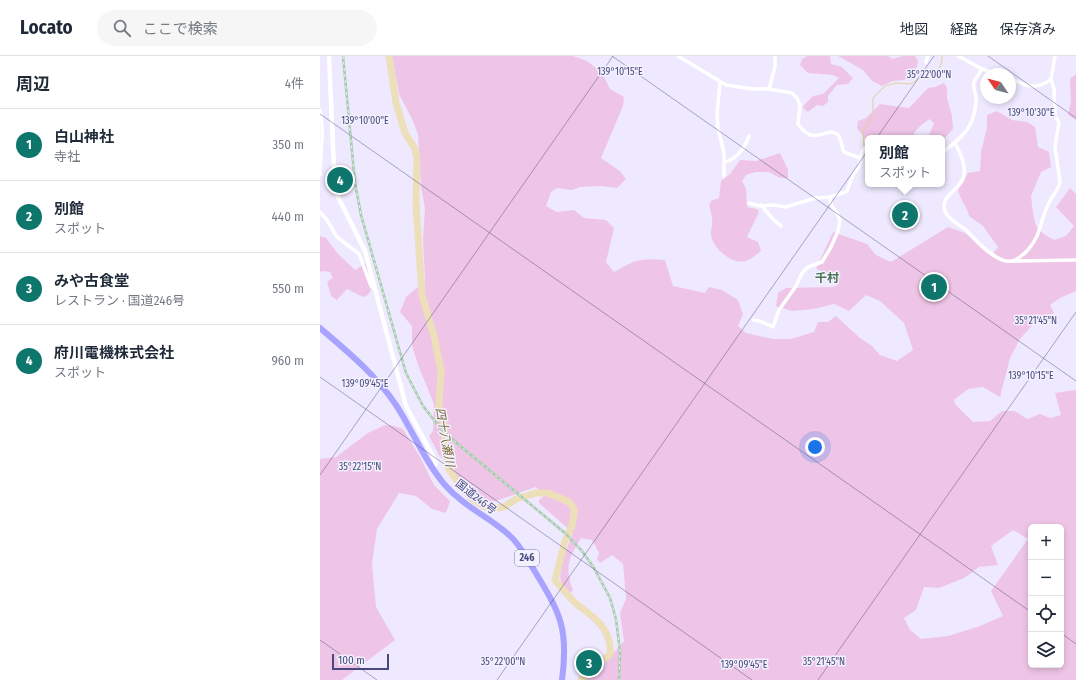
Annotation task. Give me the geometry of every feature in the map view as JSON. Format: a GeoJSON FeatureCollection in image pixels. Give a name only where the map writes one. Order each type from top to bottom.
{"type":"FeatureCollection","features":[{"type":"Feature","properties":{"kind":"highway","name":"国道246号"},"geometry":{"type":"LineString","coordinates":[[320,328],[363,364],[378,381],[397,407],[433,468],[445,485],[462,502],[509,534],[517,543],[553,602],[561,620],[565,642],[562,680]]}},
{"type":"Feature","properties":{"kind":"street"},"geometry":{"type":"LineString","coordinates":[[329,56],[335,191],[362,242],[406,406],[436,460],[433,468]]}},
{"type":"Feature","properties":{"kind":"street"},"geometry":{"type":"LineString","coordinates":[[679,56],[726,85],[788,92],[797,98],[800,105],[798,124],[806,133],[813,136],[831,132],[836,134],[840,139],[844,152],[860,158]]}},
{"type":"Feature","properties":{"kind":"street"},"geometry":{"type":"LineString","coordinates":[[769,89],[775,67],[775,56]]}},
{"type":"Feature","properties":{"kind":"street"},"geometry":{"type":"LineString","coordinates":[[926,62],[928,56]]}},
{"type":"Feature","properties":{"kind":"street"},"geometry":{"type":"LineString","coordinates":[[958,56],[980,68]]}},
{"type":"Feature","properties":{"kind":"street"},"geometry":{"type":"LineString","coordinates":[[1012,261],[1020,257],[1034,242],[1041,226],[1047,205],[1059,188],[1060,178],[1055,147],[1059,122],[1056,116],[1054,89],[1051,79],[1055,56]]}},
{"type":"Feature","properties":{"kind":"street"},"geometry":{"type":"LineString","coordinates":[[945,151],[965,134],[971,124],[976,98],[973,86],[974,81],[980,72]]}},
{"type":"Feature","properties":{"kind":"street"},"geometry":{"type":"LineString","coordinates":[[1016,81],[1026,86],[1033,87],[1051,79]]}},
{"type":"Feature","properties":{"kind":"street"},"geometry":{"type":"LineString","coordinates":[[720,82],[717,114],[718,128],[723,145],[725,162],[724,176]]}},
{"type":"Feature","properties":{"kind":"street"},"geometry":{"type":"LineString","coordinates":[[320,110],[323,125],[323,137],[320,157],[320,175]]}},
{"type":"Feature","properties":{"kind":"street"},"geometry":{"type":"LineString","coordinates":[[725,162],[731,160],[741,152],[749,136]]}},
{"type":"Feature","properties":{"kind":"street"},"geometry":{"type":"LineString","coordinates":[[955,143],[962,158],[964,174],[962,181],[947,197],[944,203],[946,213],[952,220],[967,231],[981,247],[1002,259],[1012,261],[1076,260]]}},
{"type":"Feature","properties":{"kind":"street"},"geometry":{"type":"LineString","coordinates":[[749,203],[785,207],[816,198],[830,197],[843,193],[847,190],[853,175],[859,167],[860,158],[865,149]]}},
{"type":"Feature","properties":{"kind":"street"},"geometry":{"type":"LineString","coordinates":[[754,320],[760,320],[773,327],[779,310],[796,286],[802,273],[808,267],[822,262],[829,252],[840,225],[839,217],[831,205],[830,197]]}},
{"type":"Feature","properties":{"kind":"street"},"geometry":{"type":"LineString","coordinates":[[761,205],[781,226]]}},
{"type":"Feature","properties":{"kind":"street"},"geometry":{"type":"LineString","coordinates":[[320,212],[327,220],[337,237],[359,254],[375,290]]}},
{"type":"Feature","properties":{"kind":"shaded area"},"geometry":{"type":"Polygon","coordinates":[[[392,56],[573,56],[587,61],[602,73],[610,89],[624,97],[623,106],[601,158],[620,171],[626,179],[617,188],[601,186],[580,187],[572,190],[557,188],[551,192],[546,206],[557,212],[574,210],[584,218],[606,220],[614,228],[606,262],[614,272],[638,261],[649,259],[665,260],[673,286],[705,293],[709,287],[722,290],[738,300],[743,314],[738,326],[746,333],[773,339],[791,339],[814,332],[818,322],[828,322],[836,316],[860,338],[872,346],[880,355],[897,361],[913,350],[904,323],[880,301],[866,295],[849,311],[834,304],[814,309],[792,311],[776,306],[778,293],[786,288],[833,287],[839,284],[828,277],[825,272],[816,269],[833,232],[867,244],[876,255],[891,262],[948,227],[965,233],[992,255],[998,247],[983,226],[969,216],[958,190],[968,173],[980,171],[981,152],[987,127],[987,115],[997,111],[1012,120],[1027,122],[1035,127],[1038,147],[1049,152],[1051,167],[1041,172],[1031,196],[1036,226],[1045,235],[1054,240],[1066,236],[1074,226],[1056,207],[1070,188],[1076,194],[1076,291],[1060,298],[1050,305],[1054,313],[1036,321],[1020,339],[1010,358],[1000,397],[983,387],[968,389],[954,400],[955,404],[973,422],[990,421],[1002,411],[1015,411],[1027,419],[1040,414],[1050,418],[1061,415],[1055,393],[1076,390],[1076,680],[585,680],[600,668],[624,641],[620,613],[626,599],[623,564],[612,555],[600,563],[597,559],[599,553],[592,540],[581,538],[573,551],[569,563],[568,569],[573,590],[570,593],[562,584],[560,576],[564,557],[573,533],[539,503],[539,500],[544,496],[536,487],[496,501],[485,502],[474,494],[456,475],[453,466],[440,457],[429,436],[433,431],[434,404],[412,346],[412,326],[400,312],[406,297],[425,281],[423,239],[425,208],[421,187],[418,134],[399,94],[392,56]],[[1013,530],[991,546],[998,565],[979,567],[964,578],[939,588],[924,587],[916,610],[904,618],[910,630],[921,639],[948,636],[980,626],[1003,616],[991,591],[1028,539],[1013,530]]]}},
{"type":"Feature","properties":{"kind":"shaded area"},"geometry":{"type":"Polygon","coordinates":[[[807,56],[830,56],[831,64],[842,67],[853,78],[848,84],[837,85],[828,96],[828,102],[823,106],[817,105],[808,112],[803,108],[804,105],[813,96],[823,94],[839,78],[833,75],[808,73],[800,65],[802,59],[807,56]]]}},
{"type":"Feature","properties":{"kind":"shaded area"},"geometry":{"type":"Polygon","coordinates":[[[838,56],[888,56],[892,59],[903,56],[915,56],[918,61],[916,70],[904,80],[893,81],[882,86],[872,81],[863,70],[838,56]]]}},
{"type":"Feature","properties":{"kind":"shaded area"},"geometry":{"type":"Polygon","coordinates":[[[1076,74],[1076,120],[1068,115],[1071,101],[1070,79],[1076,74]]]}},
{"type":"Feature","properties":{"kind":"shaded area"},"geometry":{"type":"Polygon","coordinates":[[[944,83],[947,88],[947,98],[952,116],[953,129],[945,138],[945,135],[929,135],[934,123],[929,119],[921,125],[914,135],[865,135],[865,139],[857,128],[858,121],[866,118],[880,104],[909,108],[928,88],[944,83]]]}},
{"type":"Feature","properties":{"kind":"shaded area"},"geometry":{"type":"Polygon","coordinates":[[[780,153],[788,170],[788,178],[780,178],[769,172],[756,172],[746,175],[742,181],[746,189],[747,207],[757,209],[759,212],[747,237],[758,242],[761,251],[752,258],[742,262],[731,259],[720,251],[713,240],[711,234],[712,218],[709,205],[711,201],[719,198],[721,181],[730,174],[740,160],[756,161],[780,153]]]}},
{"type":"Feature","properties":{"kind":"shaded area"},"geometry":{"type":"Polygon","coordinates":[[[320,236],[326,238],[338,254],[355,270],[366,263],[371,290],[368,295],[363,297],[347,289],[337,300],[331,296],[327,282],[333,278],[330,272],[320,272],[320,236]]]}},
{"type":"Feature","properties":{"kind":"shaded area"},"geometry":{"type":"Polygon","coordinates":[[[385,425],[403,429],[419,455],[434,485],[450,501],[446,513],[432,509],[416,496],[399,493],[377,529],[372,564],[376,607],[395,640],[342,680],[320,680],[320,459],[336,457],[368,433],[385,425]]]}},
{"type":"Feature","properties":{"kind":"waterway","name":"四十八瀬川"},"geometry":{"type":"LineString","coordinates":[[389,56],[396,103],[405,133],[415,149],[417,158],[416,204],[422,295],[434,336],[441,371],[439,406],[444,425],[448,468],[472,499],[485,507],[504,507],[516,499],[536,493],[548,493],[569,502],[574,509],[572,526],[565,541],[555,580],[579,606],[597,620],[606,632],[610,646],[610,654],[581,680]]}},
{"type":"Feature","properties":{"kind":"waterway"},"geometry":{"type":"LineString","coordinates":[[864,146],[863,131],[873,114],[873,98],[885,86],[896,83],[911,84],[921,76],[939,69],[942,62],[942,56]]}},
{"type":"Feature","properties":{"kind":"railway"},"geometry":{"type":"LineString","coordinates":[[343,56],[355,183],[361,215],[406,373],[423,406],[441,429],[565,533],[582,551],[594,568],[610,598],[616,619],[620,651],[619,680]]}},
{"type":"Feature","properties":{"kind":"place","name":"府川電機株式会社"},"geometry":{"type":"Point","coordinates":[340,180]}},
{"type":"Feature","properties":{"kind":"place","name":"別館"},"geometry":{"type":"Point","coordinates":[905,215]}},
{"type":"Feature","properties":{"kind":"place","name":"白山神社"},"geometry":{"type":"Point","coordinates":[934,287]}},
{"type":"Feature","properties":{"kind":"place","name":"みや古食堂"},"geometry":{"type":"Point","coordinates":[589,663]}},
{"type":"Feature","properties":{"kind":"district","name":"千村"},"geometry":{"type":"Point","coordinates":[827,278]}}]}
